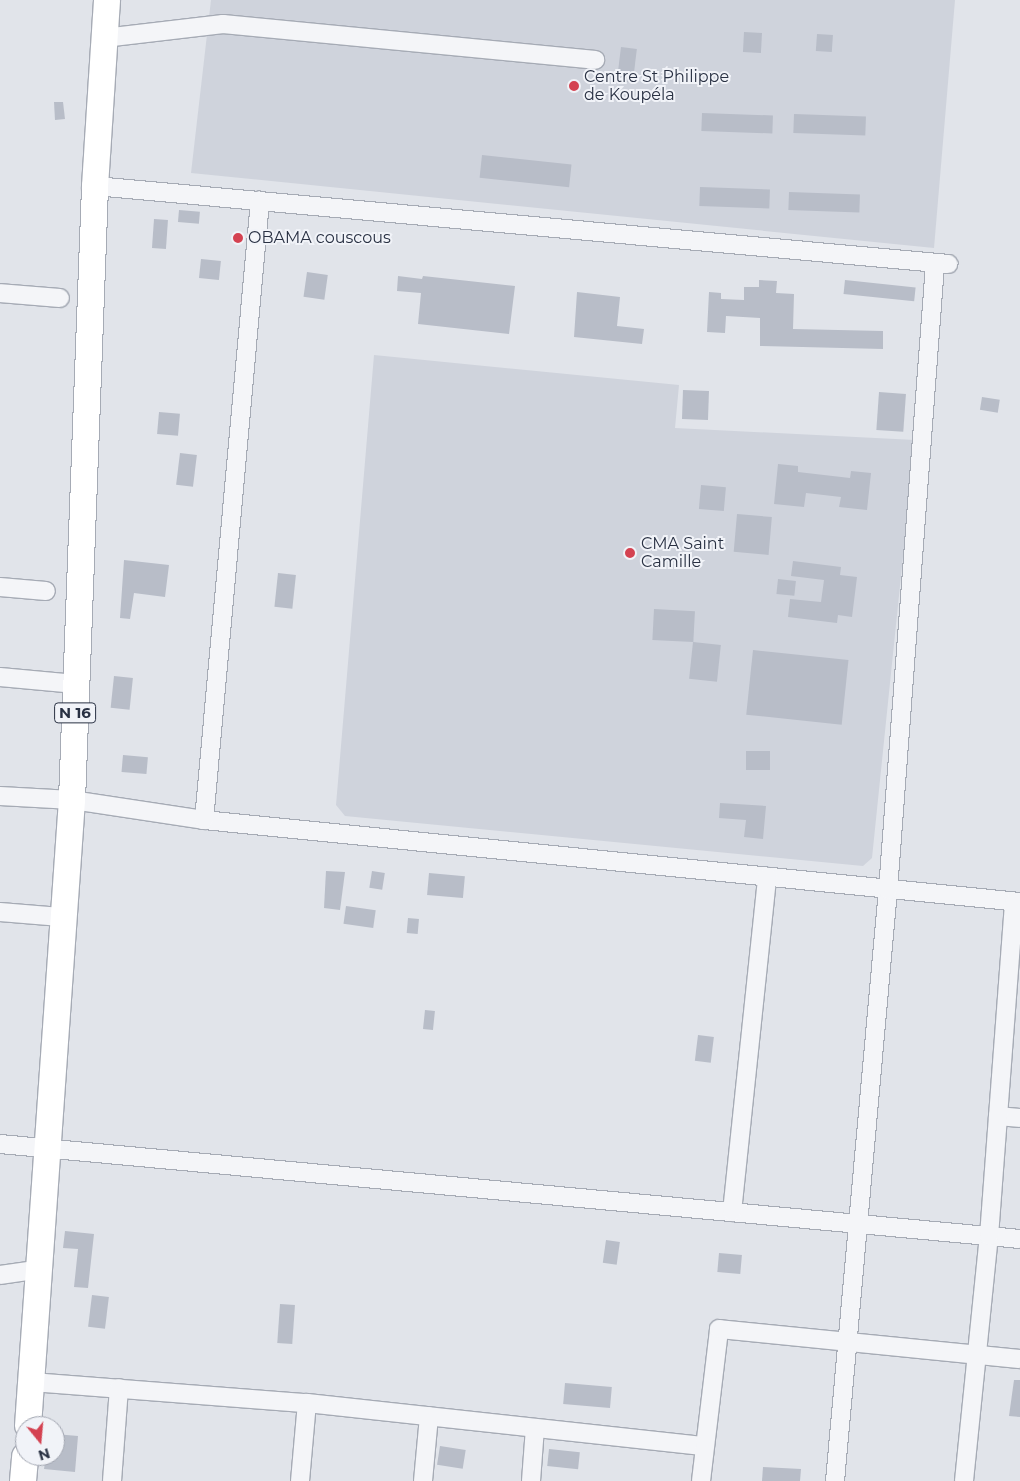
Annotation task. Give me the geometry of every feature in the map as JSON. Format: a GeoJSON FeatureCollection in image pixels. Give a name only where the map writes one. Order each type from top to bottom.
{"type":"FeatureCollection","features":[{"type":"Feature","properties":{"kind":"highway","name":"N 16"},"geometry":{"type":"LineString","coordinates":[[29,1416],[41,1269],[62,917],[72,800],[95,186],[107,0]]}},
{"type":"Feature","properties":{"kind":"highway"},"geometry":{"type":"LineString","coordinates":[[23,1481],[24,1466]]}},
{"type":"Feature","properties":{"kind":"street"},"geometry":{"type":"LineString","coordinates":[[104,38],[223,24],[594,60]]}},
{"type":"Feature","properties":{"kind":"street"},"geometry":{"type":"LineString","coordinates":[[95,186],[942,265],[835,1481]]}},
{"type":"Feature","properties":{"kind":"street"},"geometry":{"type":"LineString","coordinates":[[204,820],[260,201]]}},
{"type":"Feature","properties":{"kind":"street"},"geometry":{"type":"LineString","coordinates":[[0,293],[60,298]]}},
{"type":"Feature","properties":{"kind":"street"},"geometry":{"type":"LineString","coordinates":[[0,587],[46,592]]}},
{"type":"Feature","properties":{"kind":"street"},"geometry":{"type":"LineString","coordinates":[[0,677],[76,684]]}},
{"type":"Feature","properties":{"kind":"street"},"geometry":{"type":"LineString","coordinates":[[0,796],[72,800],[204,820],[1017,902],[989,1236],[964,1481]]}},
{"type":"Feature","properties":{"kind":"street"},"geometry":{"type":"LineString","coordinates":[[732,1212],[767,877]]}},
{"type":"Feature","properties":{"kind":"street"},"geometry":{"type":"LineString","coordinates":[[0,912],[62,917]]}},
{"type":"Feature","properties":{"kind":"street"},"geometry":{"type":"LineString","coordinates":[[998,1116],[1020,1118]]}},
{"type":"Feature","properties":{"kind":"street"},"geometry":{"type":"LineString","coordinates":[[0,1144],[1020,1238]]}},
{"type":"Feature","properties":{"kind":"street"},"geometry":{"type":"LineString","coordinates":[[0,1275],[41,1269]]}},
{"type":"Feature","properties":{"kind":"street"},"geometry":{"type":"LineString","coordinates":[[701,1481],[703,1446],[719,1329],[1020,1359]]}},
{"type":"Feature","properties":{"kind":"street"},"geometry":{"type":"LineString","coordinates":[[31,1382],[307,1403],[703,1446]]}},
{"type":"Feature","properties":{"kind":"street"},"geometry":{"type":"LineString","coordinates":[[112,1481],[119,1388]]}},
{"type":"Feature","properties":{"kind":"street"},"geometry":{"type":"LineString","coordinates":[[300,1481],[307,1403]]}},
{"type":"Feature","properties":{"kind":"street"},"geometry":{"type":"LineString","coordinates":[[423,1481],[429,1416]]}},
{"type":"Feature","properties":{"kind":"street"},"geometry":{"type":"LineString","coordinates":[[531,1481],[535,1428]]}},
{"type":"Feature","properties":{"kind":"shaded area","name":"Centre St Philippe de Koupéla"},"geometry":{"type":"Polygon","coordinates":[[[211,0],[955,0],[934,248],[191,173],[211,0]]]}},
{"type":"Feature","properties":{"kind":"shaded area","name":"CMA Saint Camille"},"geometry":{"type":"Polygon","coordinates":[[[374,355],[679,385],[675,428],[915,440],[872,858],[863,866],[345,816],[336,805],[374,355]]]}},
{"type":"Feature","properties":{"kind":"building"},"geometry":{"type":"Polygon","coordinates":[[[744,32],[762,33],[761,53],[743,52],[744,32]]]}},
{"type":"Feature","properties":{"kind":"building"},"geometry":{"type":"Polygon","coordinates":[[[817,34],[833,35],[832,52],[816,51],[817,34]]]}},
{"type":"Feature","properties":{"kind":"building"},"geometry":{"type":"Polygon","coordinates":[[[621,47],[637,49],[633,83],[617,81],[621,47]]]}},
{"type":"Feature","properties":{"kind":"building"},"geometry":{"type":"Polygon","coordinates":[[[54,102],[63,102],[65,119],[55,120],[54,102]]]}},
{"type":"Feature","properties":{"kind":"building"},"geometry":{"type":"Polygon","coordinates":[[[702,113],[773,115],[772,133],[701,131],[702,113]]]}},
{"type":"Feature","properties":{"kind":"building"},"geometry":{"type":"Polygon","coordinates":[[[794,114],[866,117],[865,136],[793,133],[794,114]]]}},
{"type":"Feature","properties":{"kind":"building"},"geometry":{"type":"Polygon","coordinates":[[[482,155],[572,164],[569,187],[480,178],[482,155]]]}},
{"type":"Feature","properties":{"kind":"building"},"geometry":{"type":"Polygon","coordinates":[[[700,187],[770,189],[769,208],[699,206],[700,187]]]}},
{"type":"Feature","properties":{"kind":"building"},"geometry":{"type":"Polygon","coordinates":[[[789,192],[860,194],[859,212],[788,210],[789,192]]]}},
{"type":"Feature","properties":{"kind":"building"},"geometry":{"type":"Polygon","coordinates":[[[179,210],[200,212],[199,224],[178,222],[179,210]]]}},
{"type":"Feature","properties":{"kind":"building"},"geometry":{"type":"Polygon","coordinates":[[[154,219],[168,220],[166,249],[152,248],[154,219]]]}},
{"type":"Feature","properties":{"kind":"building"},"geometry":{"type":"Polygon","coordinates":[[[201,259],[221,261],[219,280],[199,278],[201,259]]]}},
{"type":"Feature","properties":{"kind":"building"},"geometry":{"type":"Polygon","coordinates":[[[307,272],[328,275],[324,300],[304,297],[307,272]]]}},
{"type":"Feature","properties":{"kind":"building"},"geometry":{"type":"Polygon","coordinates":[[[398,276],[422,279],[423,276],[515,286],[509,334],[418,324],[421,293],[397,291],[398,276]]]}},
{"type":"Feature","properties":{"kind":"building"},"geometry":{"type":"Polygon","coordinates":[[[759,280],[777,281],[776,293],[794,294],[793,329],[883,331],[883,349],[760,346],[760,318],[726,316],[725,333],[707,332],[709,292],[721,293],[721,299],[744,300],[744,287],[759,287],[759,280]]]}},
{"type":"Feature","properties":{"kind":"building"},"geometry":{"type":"Polygon","coordinates":[[[845,280],[916,287],[914,301],[844,294],[845,280]]]}},
{"type":"Feature","properties":{"kind":"building"},"geometry":{"type":"Polygon","coordinates":[[[577,292],[620,297],[617,326],[644,329],[642,344],[574,337],[577,292]]]}},
{"type":"Feature","properties":{"kind":"building"},"geometry":{"type":"Polygon","coordinates":[[[683,390],[709,391],[708,420],[682,419],[683,390]]]}},
{"type":"Feature","properties":{"kind":"building"},"geometry":{"type":"Polygon","coordinates":[[[879,392],[906,394],[903,432],[876,430],[879,392]]]}},
{"type":"Feature","properties":{"kind":"building"},"geometry":{"type":"Polygon","coordinates":[[[982,397],[1000,400],[998,413],[980,410],[982,397]]]}},
{"type":"Feature","properties":{"kind":"building"},"geometry":{"type":"Polygon","coordinates":[[[159,412],[180,414],[178,436],[157,434],[159,412]]]}},
{"type":"Feature","properties":{"kind":"building"},"geometry":{"type":"Polygon","coordinates":[[[180,453],[197,455],[193,487],[176,485],[180,453]]]}},
{"type":"Feature","properties":{"kind":"building"},"geometry":{"type":"Polygon","coordinates":[[[778,464],[798,466],[798,472],[850,478],[851,471],[871,473],[867,510],[839,507],[841,497],[806,493],[804,507],[774,504],[778,464]]]}},
{"type":"Feature","properties":{"kind":"building"},"geometry":{"type":"Polygon","coordinates":[[[701,485],[726,487],[724,511],[699,509],[701,485]]]}},
{"type":"Feature","properties":{"kind":"building"},"geometry":{"type":"Polygon","coordinates":[[[737,514],[772,517],[769,555],[734,552],[737,514]]]}},
{"type":"Feature","properties":{"kind":"building"},"geometry":{"type":"Polygon","coordinates":[[[124,560],[169,565],[165,597],[134,593],[130,619],[120,618],[124,560]]]}},
{"type":"Feature","properties":{"kind":"building"},"geometry":{"type":"Polygon","coordinates":[[[793,561],[841,567],[840,575],[857,577],[852,617],[838,615],[837,623],[788,617],[790,599],[821,602],[824,580],[791,576],[793,561]]]}},
{"type":"Feature","properties":{"kind":"building"},"geometry":{"type":"Polygon","coordinates":[[[278,573],[296,575],[292,609],[274,607],[278,573]]]}},
{"type":"Feature","properties":{"kind":"building"},"geometry":{"type":"Polygon","coordinates":[[[778,579],[796,581],[794,596],[776,594],[778,579]]]}},
{"type":"Feature","properties":{"kind":"building"},"geometry":{"type":"Polygon","coordinates":[[[654,609],[695,611],[693,642],[652,640],[654,609]]]}},
{"type":"Feature","properties":{"kind":"building"},"geometry":{"type":"Polygon","coordinates":[[[693,642],[721,645],[717,682],[689,679],[693,642]]]}},
{"type":"Feature","properties":{"kind":"building"},"geometry":{"type":"Polygon","coordinates":[[[753,650],[848,660],[842,725],[746,715],[753,650]]]}},
{"type":"Feature","properties":{"kind":"building"},"geometry":{"type":"Polygon","coordinates":[[[114,676],[133,678],[130,710],[111,708],[114,676]]]}},
{"type":"Feature","properties":{"kind":"building"},"geometry":{"type":"Polygon","coordinates":[[[746,751],[770,751],[770,770],[746,770],[746,751]]]}},
{"type":"Feature","properties":{"kind":"building"},"geometry":{"type":"Polygon","coordinates":[[[123,755],[148,757],[146,774],[122,772],[123,755]]]}},
{"type":"Feature","properties":{"kind":"building"},"geometry":{"type":"Polygon","coordinates":[[[720,803],[766,806],[763,839],[744,837],[746,820],[719,818],[720,803]]]}},
{"type":"Feature","properties":{"kind":"building"},"geometry":{"type":"Polygon","coordinates":[[[326,871],[345,872],[340,910],[324,908],[326,871]]]}},
{"type":"Feature","properties":{"kind":"building"},"geometry":{"type":"Polygon","coordinates":[[[372,871],[385,873],[382,890],[369,888],[372,871]]]}},
{"type":"Feature","properties":{"kind":"building"},"geometry":{"type":"Polygon","coordinates":[[[429,873],[465,876],[463,898],[427,895],[429,873]]]}},
{"type":"Feature","properties":{"kind":"building"},"geometry":{"type":"Polygon","coordinates":[[[346,906],[376,910],[373,928],[343,924],[346,906]]]}},
{"type":"Feature","properties":{"kind":"building"},"geometry":{"type":"Polygon","coordinates":[[[408,918],[419,919],[418,934],[407,933],[408,918]]]}},
{"type":"Feature","properties":{"kind":"building"},"geometry":{"type":"Polygon","coordinates":[[[425,1010],[435,1011],[433,1030],[423,1029],[425,1010]]]}},
{"type":"Feature","properties":{"kind":"building"},"geometry":{"type":"Polygon","coordinates":[[[698,1035],[714,1037],[711,1063],[695,1061],[698,1035]]]}},
{"type":"Feature","properties":{"kind":"building"},"geometry":{"type":"Polygon","coordinates":[[[65,1231],[94,1234],[88,1288],[74,1287],[78,1249],[63,1248],[65,1231]]]}},
{"type":"Feature","properties":{"kind":"building"},"geometry":{"type":"Polygon","coordinates":[[[606,1240],[620,1242],[617,1265],[603,1263],[606,1240]]]}},
{"type":"Feature","properties":{"kind":"building"},"geometry":{"type":"Polygon","coordinates":[[[719,1253],[742,1255],[740,1274],[717,1272],[719,1253]]]}},
{"type":"Feature","properties":{"kind":"building"},"geometry":{"type":"Polygon","coordinates":[[[92,1295],[109,1297],[105,1329],[88,1327],[92,1295]]]}},
{"type":"Feature","properties":{"kind":"building"},"geometry":{"type":"Polygon","coordinates":[[[280,1304],[295,1305],[292,1344],[277,1343],[280,1304]]]}},
{"type":"Feature","properties":{"kind":"building"},"geometry":{"type":"Polygon","coordinates":[[[1014,1380],[1020,1380],[1020,1417],[1009,1416],[1014,1380]]]}},
{"type":"Feature","properties":{"kind":"building"},"geometry":{"type":"Polygon","coordinates":[[[565,1383],[612,1387],[610,1408],[563,1404],[565,1383]]]}},
{"type":"Feature","properties":{"kind":"building"},"geometry":{"type":"Polygon","coordinates":[[[65,1435],[78,1436],[75,1472],[44,1469],[44,1466],[65,1466],[65,1435]]]}},
{"type":"Feature","properties":{"kind":"building"},"geometry":{"type":"Polygon","coordinates":[[[440,1446],[466,1450],[463,1469],[437,1465],[440,1446]]]}},
{"type":"Feature","properties":{"kind":"building"},"geometry":{"type":"Polygon","coordinates":[[[549,1449],[580,1452],[578,1469],[547,1466],[549,1449]]]}},
{"type":"Feature","properties":{"kind":"building"},"geometry":{"type":"Polygon","coordinates":[[[763,1467],[801,1469],[800,1481],[762,1481],[763,1467]]]}},
{"type":"Feature","properties":{"kind":"place","name":"Centre St Philippe de Koupéla"},"geometry":{"type":"Point","coordinates":[574,86]}},
{"type":"Feature","properties":{"kind":"place","name":"OBAMA couscous"},"geometry":{"type":"Point","coordinates":[238,238]}},
{"type":"Feature","properties":{"kind":"place","name":"CMA Saint Camille"},"geometry":{"type":"Point","coordinates":[630,553]}}]}
